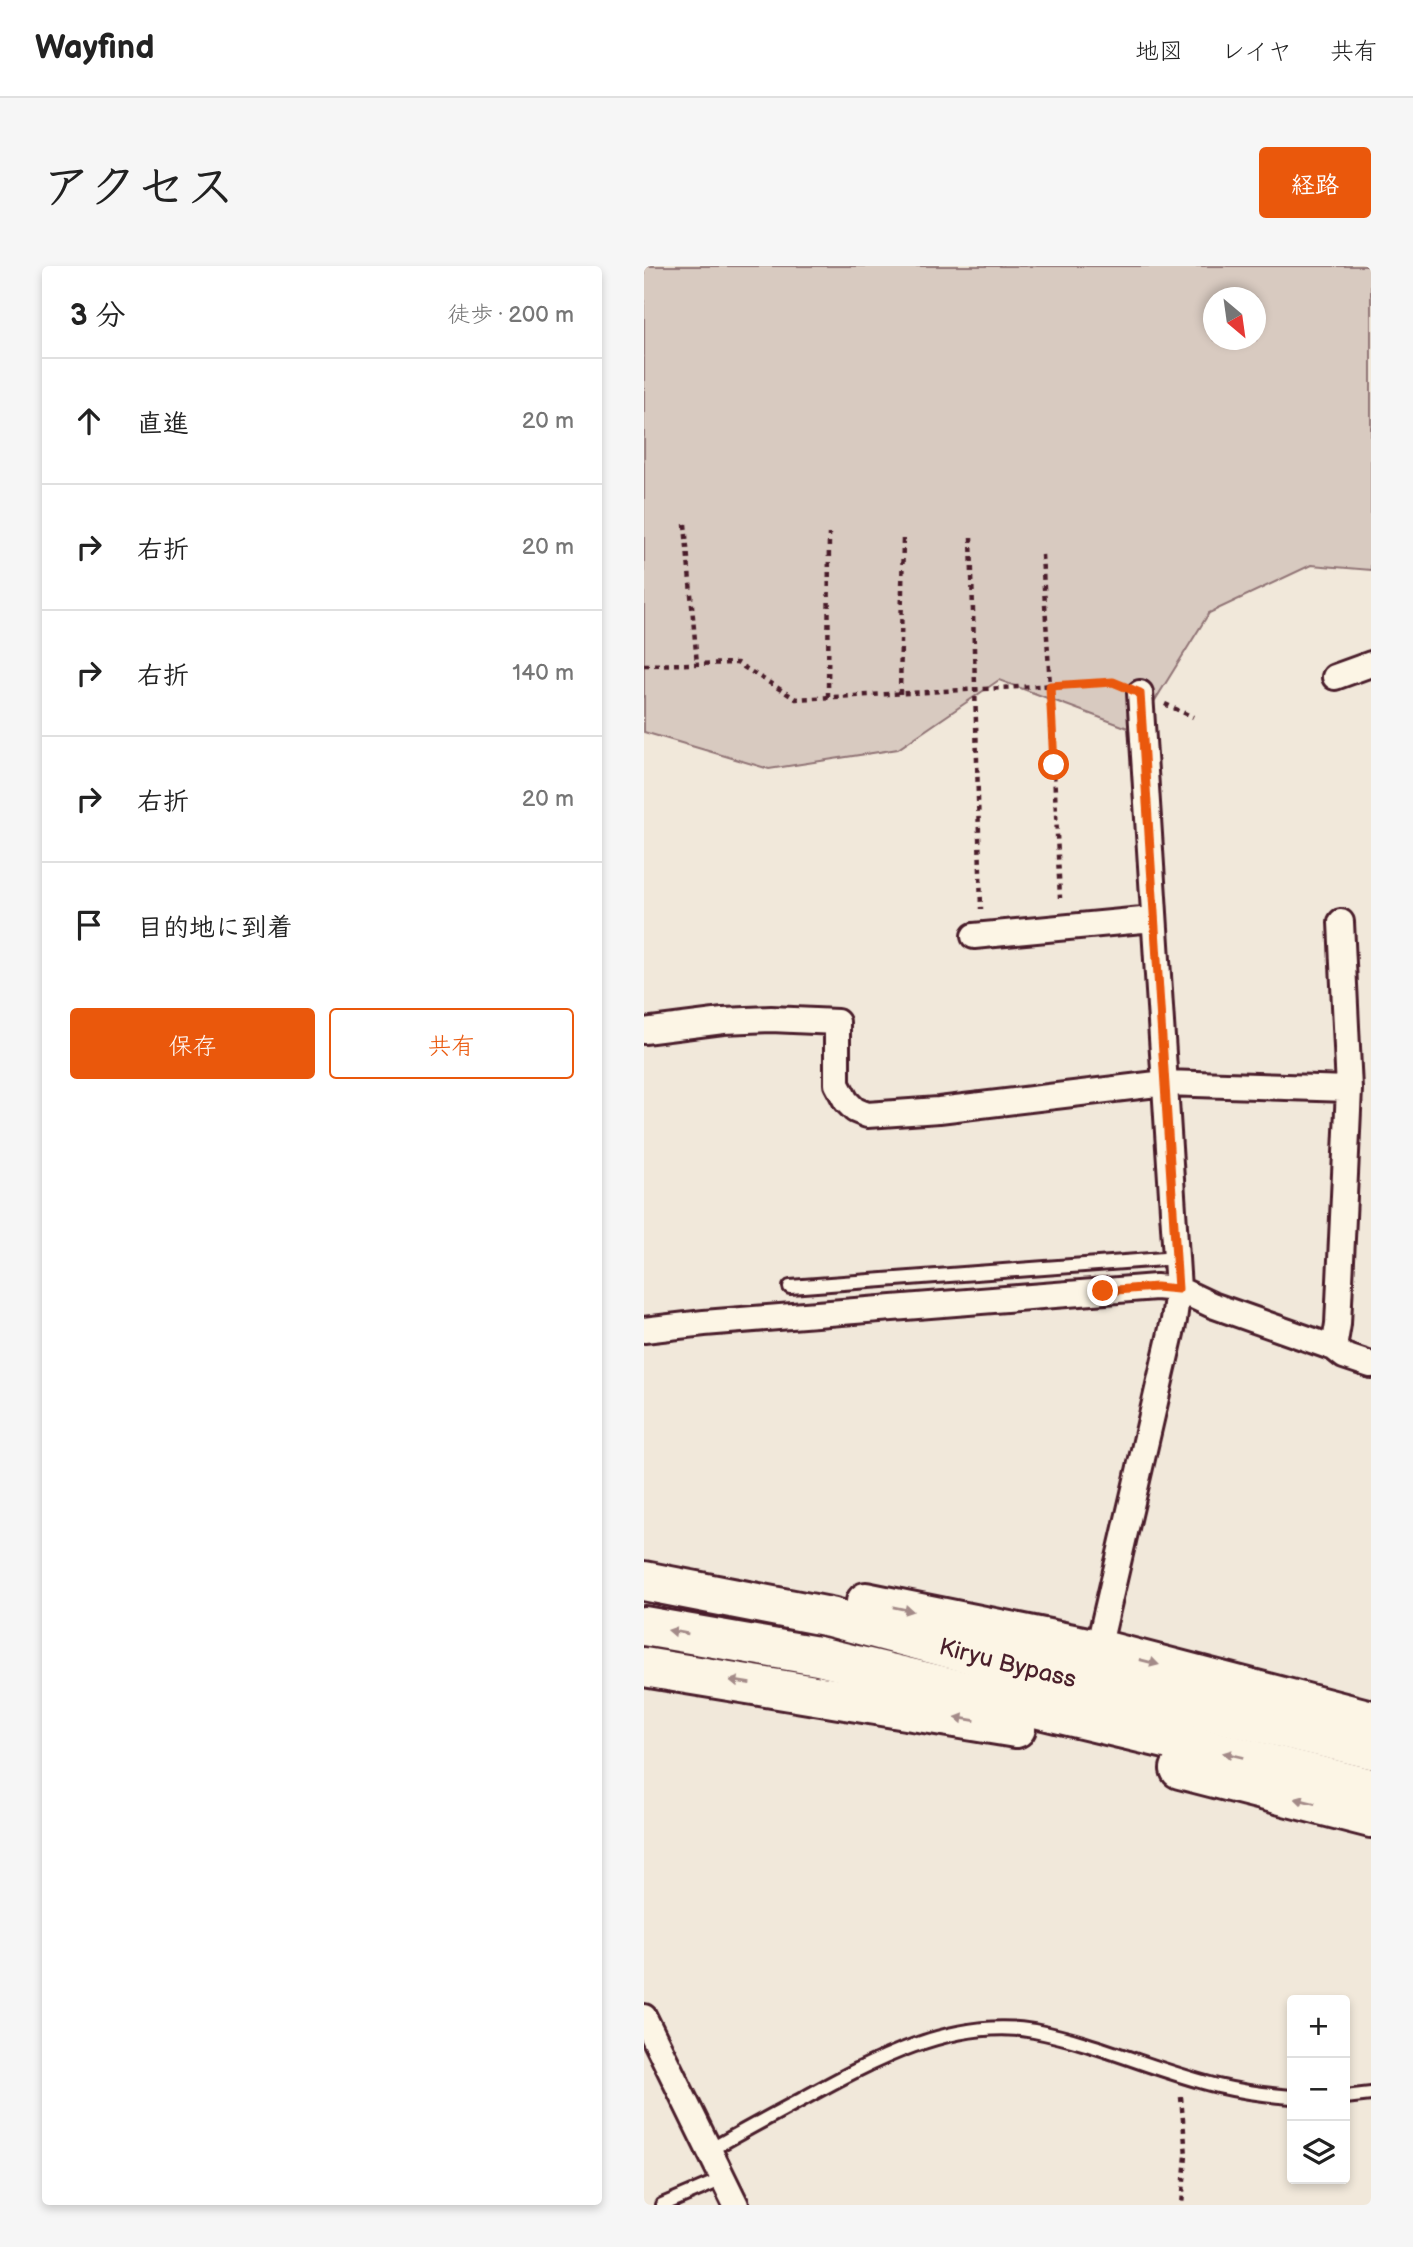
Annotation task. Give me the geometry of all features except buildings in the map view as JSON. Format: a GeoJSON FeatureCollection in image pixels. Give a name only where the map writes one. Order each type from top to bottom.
{"type":"FeatureCollection","features":[{"type":"Feature","properties":{"kind":"highway"},"geometry":{"type":"LineString","coordinates":[[644,1556],[1098,1649],[1371,1720]]}},
{"type":"Feature","properties":{"kind":"highway","name":"Kiryu Bypass"},"geometry":{"type":"LineString","coordinates":[[644,1581],[830,1617],[1013,1665],[1371,1749]]}},
{"type":"Feature","properties":{"kind":"highway","name":"Kiryu Bypass"},"geometry":{"type":"LineString","coordinates":[[644,1626],[818,1656],[1371,1788]]}},
{"type":"Feature","properties":{"kind":"highway"},"geometry":{"type":"LineString","coordinates":[[644,1667],[1009,1726],[1371,1818]]}},
{"type":"Feature","properties":{"kind":"street"},"geometry":{"type":"LineString","coordinates":[[1335,677],[1371,664]]}},
{"type":"Feature","properties":{"kind":"street"},"geometry":{"type":"LineString","coordinates":[[1098,1649],[1174,1320],[1178,1289],[1140,693]]}},
{"type":"Feature","properties":{"kind":"street"},"geometry":{"type":"LineString","coordinates":[[974,936],[1153,919]]}},
{"type":"Feature","properties":{"kind":"street"},"geometry":{"type":"LineString","coordinates":[[1334,1348],[1339,1310],[1349,1089],[1341,922]]}},
{"type":"Feature","properties":{"kind":"street"},"geometry":{"type":"LineString","coordinates":[[644,1031],[723,1021],[771,1019],[837,1022],[837,1084],[846,1101],[855,1110],[867,1115],[939,1111],[1165,1083],[1349,1089]]}},
{"type":"Feature","properties":{"kind":"street"},"geometry":{"type":"LineString","coordinates":[[644,1330],[1156,1287],[1178,1289],[1334,1348],[1344,1356],[1371,1364]]}},
{"type":"Feature","properties":{"kind":"street"},"geometry":{"type":"LineString","coordinates":[[644,2017],[736,2205]]}},
{"type":"Feature","properties":{"kind":"lane"},"geometry":{"type":"LineString","coordinates":[[790,1287],[1177,1258]]}},
{"type":"Feature","properties":{"kind":"lane"},"geometry":{"type":"LineString","coordinates":[[710,2150],[863,2066],[934,2038],[961,2032],[1033,2031],[1118,2053],[1218,2086],[1287,2096]]}},
{"type":"Feature","properties":{"kind":"lane"},"geometry":{"type":"LineString","coordinates":[[1350,2096],[1371,2094]]}},
{"type":"Feature","properties":{"kind":"lane"},"geometry":{"type":"LineString","coordinates":[[662,2205],[723,2179]]}},
{"type":"Feature","properties":{"kind":"path"},"geometry":{"type":"LineString","coordinates":[[684,524],[697,664]]}},
{"type":"Feature","properties":{"kind":"path"},"geometry":{"type":"LineString","coordinates":[[828,697],[829,534]]}},
{"type":"Feature","properties":{"kind":"path"},"geometry":{"type":"LineString","coordinates":[[971,537],[981,910]]}},
{"type":"Feature","properties":{"kind":"path"},"geometry":{"type":"LineString","coordinates":[[900,694],[904,538]]}},
{"type":"Feature","properties":{"kind":"path"},"geometry":{"type":"LineString","coordinates":[[1042,555],[1060,898]]}},
{"type":"Feature","properties":{"kind":"path"},"geometry":{"type":"LineString","coordinates":[[644,665],[737,663],[796,699],[1113,682],[1193,717]]}},
{"type":"Feature","properties":{"kind":"path"},"geometry":{"type":"LineString","coordinates":[[1182,2205],[1186,2155],[1180,2101],[1187,2076]]}},
{"type":"Feature","properties":{"kind":"shaded area"},"geometry":{"type":"Polygon","coordinates":[[[644,266],[1371,266],[1371,570],[1311,565],[1209,613],[1136,731],[999,680],[898,749],[769,769],[644,732],[644,266]]]}},
{"type":"Feature","properties":{"kind":"route"},"geometry":{"type":"LineString","coordinates":[[1054,765],[1050,686],[1113,682],[1140,693],[1178,1289],[1156,1287],[1103,1291]]}}]}
